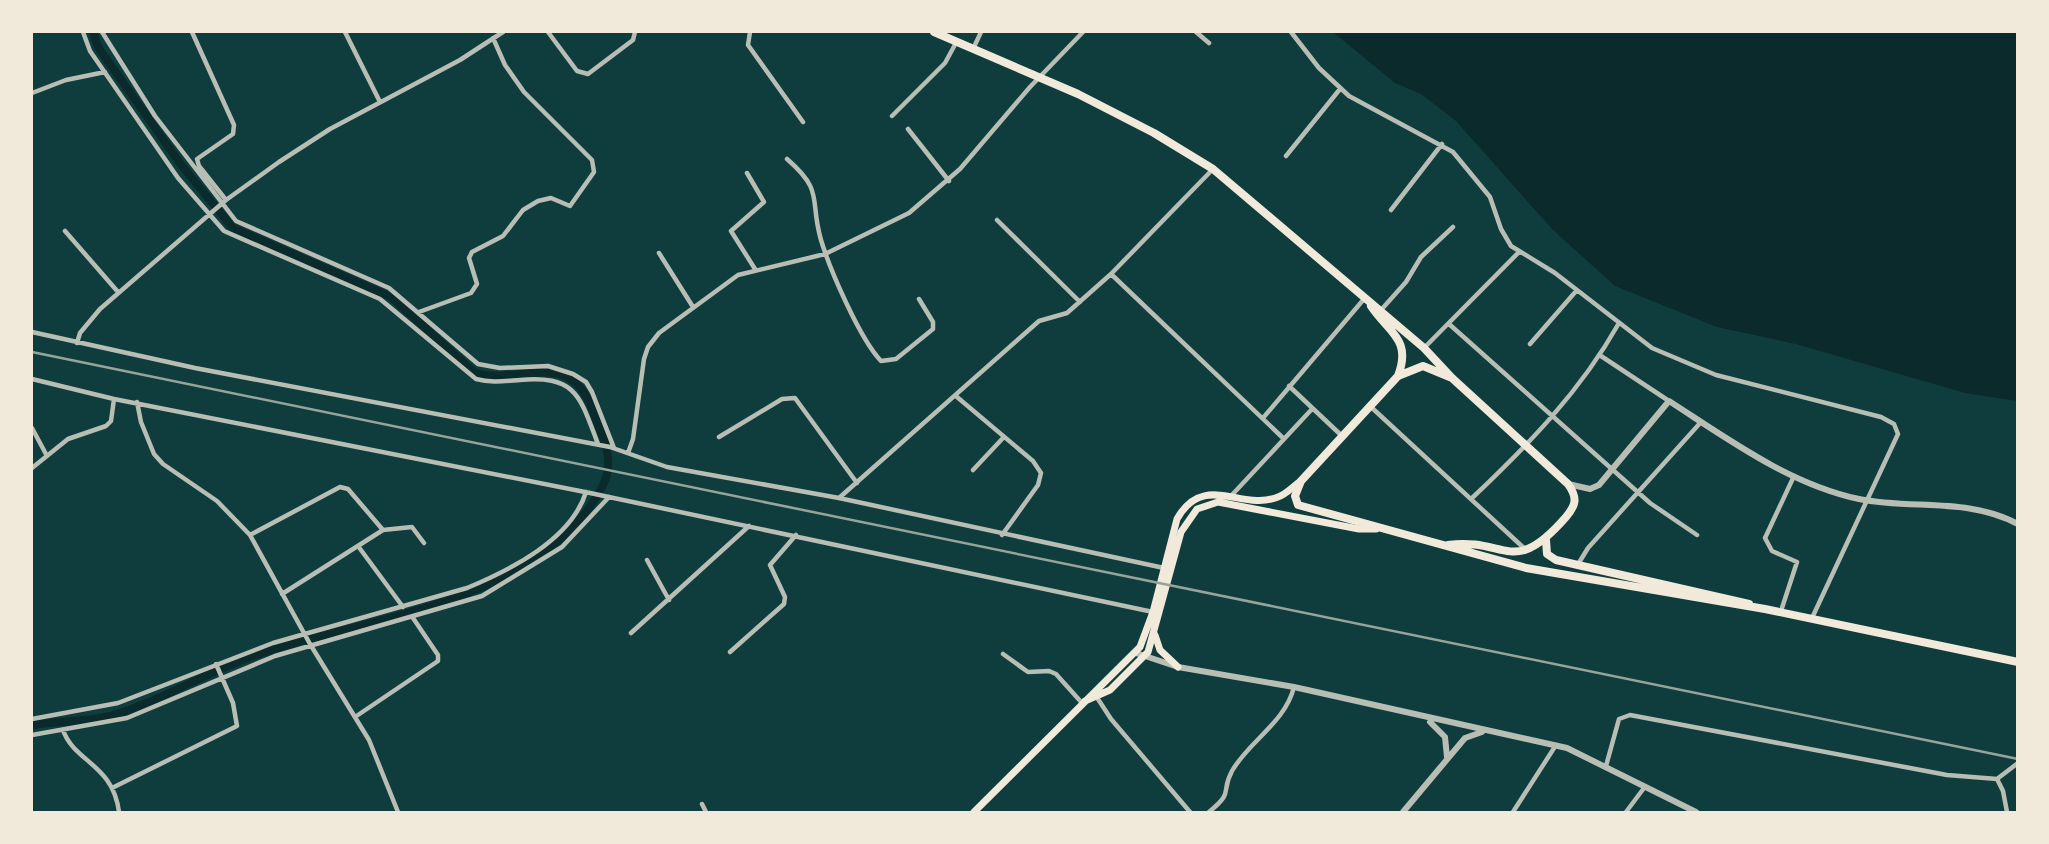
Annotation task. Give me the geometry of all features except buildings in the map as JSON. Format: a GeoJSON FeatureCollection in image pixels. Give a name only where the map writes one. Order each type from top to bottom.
{"type":"FeatureCollection","features":[{"type":"Feature","properties":{"kind":"highway"},"geometry":{"type":"LineString","coordinates":[[934,32],[974,47],[1154,133],[1213,169],[1366,301],[1400,341],[1405,359],[1398,376],[1301,481],[1295,496],[1308,519]]}},
{"type":"Feature","properties":{"kind":"highway"},"geometry":{"type":"LineString","coordinates":[[1366,301],[1381,310],[1424,348],[1452,378],[1568,484],[1575,496],[1574,508],[1546,540],[1526,550],[1508,553],[1462,543],[1448,545]]}},
{"type":"Feature","properties":{"kind":"highway"},"geometry":{"type":"LineString","coordinates":[[1398,376],[1423,366],[1452,378]]}},
{"type":"Feature","properties":{"kind":"highway"},"geometry":{"type":"LineString","coordinates":[[1301,507],[1361,520],[1381,529],[1448,545],[1460,552],[1526,568],[1714,598]]}},
{"type":"Feature","properties":{"kind":"highway"},"geometry":{"type":"LineString","coordinates":[[1546,540],[1545,548],[1550,557],[1577,566],[1714,598],[2018,662]]}},
{"type":"Feature","properties":{"kind":"main road"},"geometry":{"type":"LineString","coordinates":[[974,813],[1083,702],[1119,683],[1144,658],[1155,634],[1177,519],[1184,507],[1206,495],[1269,499],[1278,497],[1301,481]]}},
{"type":"Feature","properties":{"kind":"main road"},"geometry":{"type":"LineString","coordinates":[[1165,573],[1181,532],[1192,513],[1205,504],[1218,502],[1359,529],[1381,529]]}},
{"type":"Feature","properties":{"kind":"main road"},"geometry":{"type":"LineString","coordinates":[[1184,507],[1192,513]]}},
{"type":"Feature","properties":{"kind":"main road"},"geometry":{"type":"LineString","coordinates":[[1096,695],[1136,653],[1162,594]]}},
{"type":"Feature","properties":{"kind":"main road"},"geometry":{"type":"LineString","coordinates":[[1155,634],[1160,650],[1178,667]]}},
{"type":"Feature","properties":{"kind":"street"},"geometry":{"type":"LineString","coordinates":[[83,32],[90,51],[178,178],[232,236],[391,306],[476,379],[489,382],[538,379],[563,382],[583,404],[599,445]]}},
{"type":"Feature","properties":{"kind":"street"},"geometry":{"type":"LineString","coordinates":[[102,32],[155,116],[222,204],[243,225],[390,288],[457,349],[478,364],[500,368],[538,365],[560,368],[586,382],[612,448]]}},
{"type":"Feature","properties":{"kind":"street"},"geometry":{"type":"LineString","coordinates":[[192,32],[234,125],[233,134],[197,159],[222,204]]}},
{"type":"Feature","properties":{"kind":"street"},"geometry":{"type":"LineString","coordinates":[[345,32],[380,102]]}},
{"type":"Feature","properties":{"kind":"street"},"geometry":{"type":"LineString","coordinates":[[77,343],[87,322],[118,292],[222,204],[310,142],[460,60],[503,32]]}},
{"type":"Feature","properties":{"kind":"street"},"geometry":{"type":"LineString","coordinates":[[548,32],[577,71],[588,75],[634,40],[635,32]]}},
{"type":"Feature","properties":{"kind":"street"},"geometry":{"type":"LineString","coordinates":[[750,32],[748,44],[803,122]]}},
{"type":"Feature","properties":{"kind":"street"},"geometry":{"type":"LineString","coordinates":[[974,47],[981,32]]}},
{"type":"Feature","properties":{"kind":"street"},"geometry":{"type":"LineString","coordinates":[[628,453],[633,439],[648,347],[659,333],[738,275],[825,254],[904,216],[949,181],[1083,32]]}},
{"type":"Feature","properties":{"kind":"street"},"geometry":{"type":"LineString","coordinates":[[1196,32],[1209,43]]}},
{"type":"Feature","properties":{"kind":"street"},"geometry":{"type":"LineString","coordinates":[[1291,32],[1340,89],[1362,106],[1442,144],[1463,162],[1490,197],[1500,229],[1519,252],[1535,259],[1652,348],[1716,375],[1868,413],[1894,424],[1898,434],[1811,619]]}},
{"type":"Feature","properties":{"kind":"street"},"geometry":{"type":"LineString","coordinates":[[419,312],[471,293],[477,284],[469,258],[472,252],[503,236],[523,210],[538,201],[551,198],[570,206],[594,172],[592,160],[514,80],[492,38]]}},
{"type":"Feature","properties":{"kind":"street"},"geometry":{"type":"LineString","coordinates":[[892,116],[945,63],[958,40]]}},
{"type":"Feature","properties":{"kind":"street"},"geometry":{"type":"LineString","coordinates":[[32,93],[66,80],[105,72]]}},
{"type":"Feature","properties":{"kind":"street"},"geometry":{"type":"LineString","coordinates":[[1286,156],[1340,89]]}},
{"type":"Feature","properties":{"kind":"street"},"geometry":{"type":"LineString","coordinates":[[908,129],[949,181]]}},
{"type":"Feature","properties":{"kind":"street"},"geometry":{"type":"LineString","coordinates":[[1391,209],[1442,144]]}},
{"type":"Feature","properties":{"kind":"street"},"geometry":{"type":"LineString","coordinates":[[787,159],[806,176],[814,191],[817,223],[825,254],[870,346],[881,361],[896,359],[931,333],[933,322],[919,299]]}},
{"type":"Feature","properties":{"kind":"street"},"geometry":{"type":"LineString","coordinates":[[839,498],[957,397],[1039,321],[1062,317],[1080,302],[1111,274],[1213,169]]}},
{"type":"Feature","properties":{"kind":"street"},"geometry":{"type":"LineString","coordinates":[[747,173],[764,202],[731,231],[755,270]]}},
{"type":"Feature","properties":{"kind":"street"},"geometry":{"type":"LineString","coordinates":[[998,220],[1080,302]]}},
{"type":"Feature","properties":{"kind":"street"},"geometry":{"type":"LineString","coordinates":[[1381,310],[1406,282],[1421,257],[1453,227]]}},
{"type":"Feature","properties":{"kind":"street"},"geometry":{"type":"LineString","coordinates":[[65,230],[118,292]]}},
{"type":"Feature","properties":{"kind":"street"},"geometry":{"type":"LineString","coordinates":[[1424,348],[1519,252]]}},
{"type":"Feature","properties":{"kind":"street"},"geometry":{"type":"LineString","coordinates":[[659,253],[693,307]]}},
{"type":"Feature","properties":{"kind":"street"},"geometry":{"type":"LineString","coordinates":[[1111,274],[1283,438]]}},
{"type":"Feature","properties":{"kind":"street"},"geometry":{"type":"LineString","coordinates":[[1531,344],[1577,290]]}},
{"type":"Feature","properties":{"kind":"street"},"geometry":{"type":"LineString","coordinates":[[1263,418],[1366,301]]}},
{"type":"Feature","properties":{"kind":"street"},"geometry":{"type":"LineString","coordinates":[[1471,499],[1553,417],[1601,356],[1619,323]]}},
{"type":"Feature","properties":{"kind":"street"},"geometry":{"type":"LineString","coordinates":[[1449,324],[1640,494],[1697,535]]}},
{"type":"Feature","properties":{"kind":"street"},"geometry":{"type":"LineString","coordinates":[[32,332],[599,445],[667,467],[839,498],[1165,573]]}},
{"type":"Feature","properties":{"kind":"street"},"geometry":{"type":"LineString","coordinates":[[1601,356],[1702,422],[1794,476],[1869,500],[1957,506],[1996,514],[2018,524]]}},
{"type":"Feature","properties":{"kind":"street"},"geometry":{"type":"LineString","coordinates":[[32,379],[114,399],[136,401],[588,492],[1153,612]]}},
{"type":"Feature","properties":{"kind":"street"},"geometry":{"type":"LineString","coordinates":[[1289,386],[1342,436]]}},
{"type":"Feature","properties":{"kind":"street"},"geometry":{"type":"LineString","coordinates":[[957,397],[1003,438],[1034,461],[1041,473],[1038,485],[1002,535]]}},
{"type":"Feature","properties":{"kind":"street"},"geometry":{"type":"LineString","coordinates":[[719,437],[782,399],[795,398],[857,482]]}},
{"type":"Feature","properties":{"kind":"street"},"geometry":{"type":"LineString","coordinates":[[32,468],[68,439],[109,424],[114,399]]}},
{"type":"Feature","properties":{"kind":"street"},"geometry":{"type":"LineString","coordinates":[[136,401],[154,454],[163,464],[217,500],[250,535],[305,635],[369,740],[398,813]]}},
{"type":"Feature","properties":{"kind":"street"},"geometry":{"type":"LineString","coordinates":[[1568,484],[1594,488],[1613,470],[1669,401]]}},
{"type":"Feature","properties":{"kind":"street"},"geometry":{"type":"LineString","coordinates":[[1371,407],[1526,550]]}},
{"type":"Feature","properties":{"kind":"street"},"geometry":{"type":"LineString","coordinates":[[1231,496],[1312,409]]}},
{"type":"Feature","properties":{"kind":"street"},"geometry":{"type":"LineString","coordinates":[[1577,566],[1588,548],[1640,494],[1702,422]]}},
{"type":"Feature","properties":{"kind":"street"},"geometry":{"type":"LineString","coordinates":[[32,428],[47,456]]}},
{"type":"Feature","properties":{"kind":"street"},"geometry":{"type":"LineString","coordinates":[[973,470],[1003,438]]}},
{"type":"Feature","properties":{"kind":"street"},"geometry":{"type":"LineString","coordinates":[[1780,612],[1797,562],[1767,548],[1765,538],[1794,476]]}},
{"type":"Feature","properties":{"kind":"street"},"geometry":{"type":"LineString","coordinates":[[250,535],[341,487],[348,489],[383,530]]}},
{"type":"Feature","properties":{"kind":"street"},"geometry":{"type":"LineString","coordinates":[[32,719],[118,703],[216,665],[305,635],[487,579],[541,547],[578,511],[588,492]]}},
{"type":"Feature","properties":{"kind":"street"},"geometry":{"type":"LineString","coordinates":[[32,735],[127,718],[256,663],[482,596],[552,555],[573,538],[606,496]]}},
{"type":"Feature","properties":{"kind":"street"},"geometry":{"type":"LineString","coordinates":[[631,633],[749,526]]}},
{"type":"Feature","properties":{"kind":"street"},"geometry":{"type":"LineString","coordinates":[[282,594],[383,530],[412,527],[424,543]]}},
{"type":"Feature","properties":{"kind":"street"},"geometry":{"type":"LineString","coordinates":[[730,652],[784,604],[785,597],[770,565],[796,536]]}},
{"type":"Feature","properties":{"kind":"street"},"geometry":{"type":"LineString","coordinates":[[358,545],[403,607]]}},
{"type":"Feature","properties":{"kind":"street"},"geometry":{"type":"LineString","coordinates":[[647,560],[669,600]]}},
{"type":"Feature","properties":{"kind":"street"},"geometry":{"type":"LineString","coordinates":[[355,717],[438,661],[438,655],[413,618]]}},
{"type":"Feature","properties":{"kind":"street"},"geometry":{"type":"LineString","coordinates":[[1136,653],[1144,658],[1178,667],[1294,687],[1425,719],[1556,745],[1606,766],[1696,813]]}},
{"type":"Feature","properties":{"kind":"street"},"geometry":{"type":"LineString","coordinates":[[1003,654],[1028,671],[1049,671],[1056,674],[1083,702]]}},
{"type":"Feature","properties":{"kind":"street"},"geometry":{"type":"LineString","coordinates":[[112,788],[235,729],[238,718],[216,665]]}},
{"type":"Feature","properties":{"kind":"street"},"geometry":{"type":"LineString","coordinates":[[1209,813],[1226,797],[1231,772],[1277,718],[1294,687]]}},
{"type":"Feature","properties":{"kind":"street"},"geometry":{"type":"LineString","coordinates":[[1096,695],[1190,813]]}},
{"type":"Feature","properties":{"kind":"street"},"geometry":{"type":"LineString","coordinates":[[1606,766],[1619,719],[1630,715],[1947,775],[1997,779],[2006,775],[2018,763]]}},
{"type":"Feature","properties":{"kind":"street"},"geometry":{"type":"LineString","coordinates":[[1425,719],[1437,726],[1445,737],[1447,757]]}},
{"type":"Feature","properties":{"kind":"street"},"geometry":{"type":"LineString","coordinates":[[63,730],[68,741],[99,769],[112,788],[119,813]]}},
{"type":"Feature","properties":{"kind":"street"},"geometry":{"type":"LineString","coordinates":[[1403,813],[1465,738],[1488,731]]}},
{"type":"Feature","properties":{"kind":"street"},"geometry":{"type":"LineString","coordinates":[[1513,813],[1556,745]]}},
{"type":"Feature","properties":{"kind":"street"},"geometry":{"type":"LineString","coordinates":[[1997,779],[2004,791],[2007,813]]}},
{"type":"Feature","properties":{"kind":"street"},"geometry":{"type":"LineString","coordinates":[[1626,813],[1644,788]]}},
{"type":"Feature","properties":{"kind":"street"},"geometry":{"type":"LineString","coordinates":[[702,804],[706,813]]}},
{"type":"Feature","properties":{"kind":"water"},"geometry":{"type":"Polygon","coordinates":[[[1333,32],[2017,32],[2017,401],[1965,393],[1796,344],[1717,327],[1615,286],[1552,229],[1456,121],[1421,94],[1395,83],[1333,32]]]}},
{"type":"Feature","properties":{"kind":"waterway"},"geometry":{"type":"LineString","coordinates":[[32,725],[91,719],[130,710],[224,667],[262,653],[392,618],[480,588],[520,568],[556,543],[593,502],[604,484],[608,466],[606,446],[585,394],[576,383],[565,376],[539,372],[499,376],[474,372],[391,297],[233,228],[182,166],[98,47],[93,32]]}},
{"type":"Feature","properties":{"kind":"railway"},"geometry":{"type":"LineString","coordinates":[[32,352],[2018,759]]}}]}
